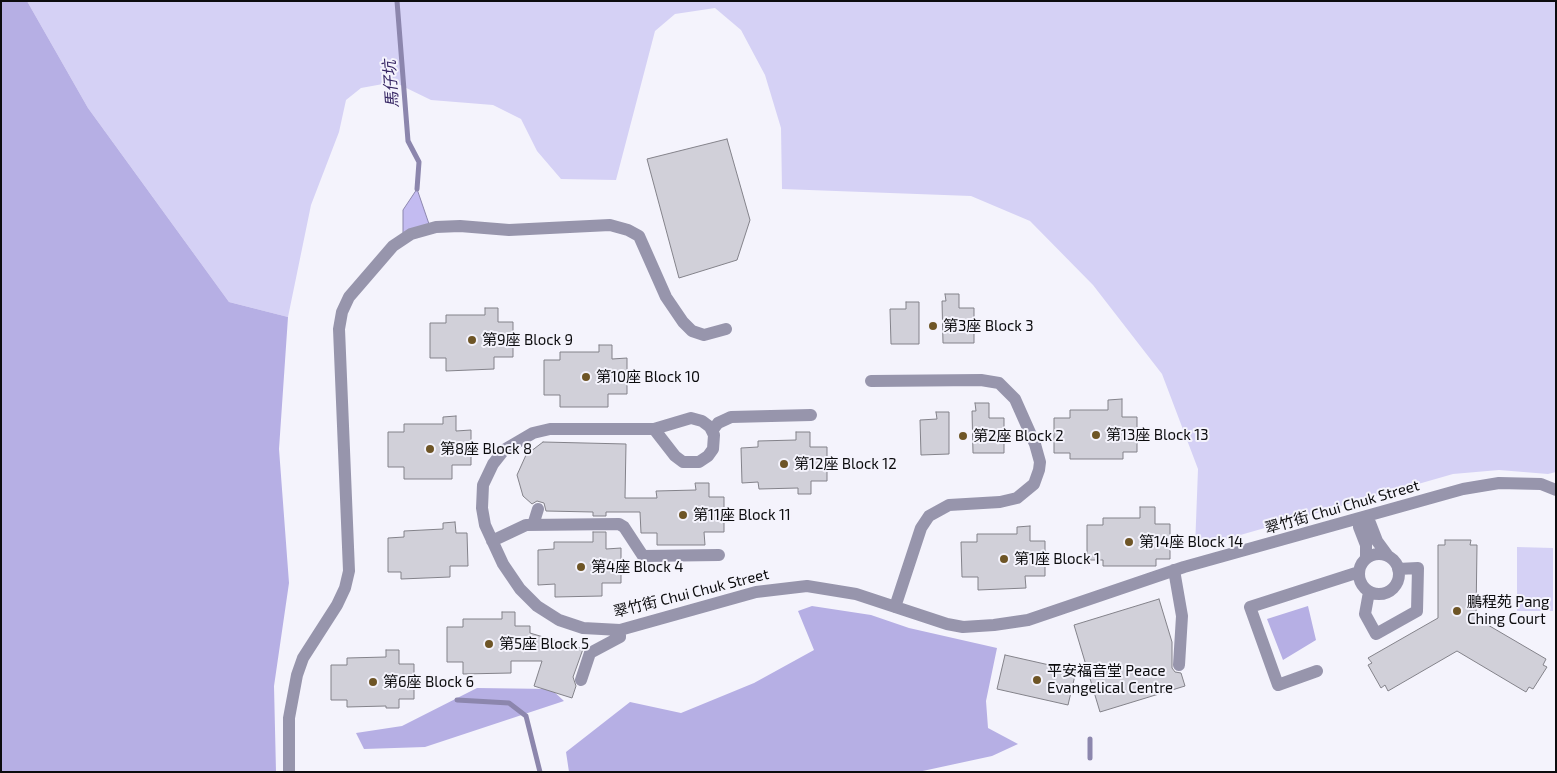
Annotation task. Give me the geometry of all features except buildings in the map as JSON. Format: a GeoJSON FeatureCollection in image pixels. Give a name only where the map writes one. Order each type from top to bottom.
{"type":"FeatureCollection","features":[{"type":"Feature","properties":{"kind":"street"},"geometry":{"type":"LineString","coordinates":[[289,772],[289,718],[297,675],[303,658],[337,605],[345,588],[349,571],[339,360],[340,320],[350,297],[394,246],[411,234],[436,227],[509,230],[610,225],[628,230],[639,236],[666,297],[683,322],[692,331],[704,335],[726,329]]}},
{"type":"Feature","properties":{"kind":"street"},"geometry":{"type":"LineString","coordinates":[[871,381],[981,380],[999,383],[1015,399],[1035,444],[1040,462],[1034,484],[1017,498],[1000,502],[950,505],[929,516],[921,528],[895,607]]}},
{"type":"Feature","properties":{"kind":"street"},"geometry":{"type":"LineString","coordinates":[[654,429],[675,456],[683,462],[692,463],[706,459],[711,453],[714,440],[712,431],[718,423],[731,417],[810,415]]}},
{"type":"Feature","properties":{"kind":"street","name":"翠竹街 Chui Chuk Street"},"geometry":{"type":"LineString","coordinates":[[712,431],[702,421],[691,418],[654,429],[550,429],[533,433],[511,444],[493,464],[483,485],[482,508],[485,525],[492,542],[503,564],[520,589],[548,614],[582,628],[620,630],[747,594],[792,586],[842,590],[964,627],[994,625],[1028,620],[1174,570],[1463,489],[1499,483],[1541,484],[1556,490]]}},
{"type":"Feature","properties":{"kind":"street"},"geometry":{"type":"LineString","coordinates":[[533,525],[538,510]]}},
{"type":"Feature","properties":{"kind":"street"},"geometry":{"type":"LineString","coordinates":[[492,542],[526,525],[611,518],[622,525],[643,556],[719,556]]}},
{"type":"Feature","properties":{"kind":"street"},"geometry":{"type":"LineString","coordinates":[[1363,518],[1370,524],[1377,542],[1388,556],[1396,562],[1398,582],[1389,592],[1382,594],[1369,592],[1360,582],[1359,572],[1366,558],[1366,545],[1359,527],[1363,518]]}},
{"type":"Feature","properties":{"kind":"street"},"geometry":{"type":"LineString","coordinates":[[1366,558],[1378,554],[1388,556]]}},
{"type":"Feature","properties":{"kind":"street"},"geometry":{"type":"LineString","coordinates":[[1369,592],[1365,614],[1376,634],[1418,611],[1418,568],[1398,569]]}},
{"type":"Feature","properties":{"kind":"street"},"geometry":{"type":"LineString","coordinates":[[1174,570],[1182,616],[1179,665]]}},
{"type":"Feature","properties":{"kind":"street"},"geometry":{"type":"LineString","coordinates":[[1317,671],[1278,685],[1250,607],[1359,572]]}},
{"type":"Feature","properties":{"kind":"street"},"geometry":{"type":"LineString","coordinates":[[580,680],[590,653],[620,637],[620,630]]}},
{"type":"Feature","properties":{"kind":"shaded area"},"geometry":{"type":"Polygon","coordinates":[[[1,1],[27,1],[88,108],[229,302],[288,317],[279,449],[289,583],[274,686],[276,772],[1,772],[1,1]]]}},
{"type":"Feature","properties":{"kind":"shaded area"},"geometry":{"type":"Polygon","coordinates":[[[27,1],[1556,1],[1556,472],[1548,474],[1499,470],[1453,474],[1195,548],[1198,469],[1162,374],[1093,285],[1030,221],[971,196],[782,189],[781,128],[765,75],[741,30],[715,8],[675,14],[655,31],[616,180],[561,179],[537,151],[521,119],[493,105],[431,100],[394,82],[361,88],[346,100],[339,132],[311,205],[288,317],[229,302],[88,108],[27,1]]]}},
{"type":"Feature","properties":{"kind":"shaded area"},"geometry":{"type":"Polygon","coordinates":[[[417,189],[429,224],[403,235],[403,210],[417,189]]]}},
{"type":"Feature","properties":{"kind":"shaded area"},"geometry":{"type":"Polygon","coordinates":[[[1517,547],[1553,548],[1553,611],[1517,611],[1517,547]]]}},
{"type":"Feature","properties":{"kind":"shaded area"},"geometry":{"type":"Polygon","coordinates":[[[812,606],[871,615],[909,628],[997,648],[986,701],[988,728],[1018,744],[992,756],[918,772],[569,772],[566,752],[630,702],[681,713],[754,683],[814,650],[798,611],[812,606]]]}},
{"type":"Feature","properties":{"kind":"shaded area"},"geometry":{"type":"Polygon","coordinates":[[[1308,606],[1316,640],[1283,660],[1267,619],[1308,606]]]}},
{"type":"Feature","properties":{"kind":"shaded area"},"geometry":{"type":"Polygon","coordinates":[[[477,688],[551,689],[564,701],[425,747],[364,749],[356,733],[402,726],[477,688]]]}},
{"type":"Feature","properties":{"kind":"waterway","name":"馬仔坑"},"geometry":{"type":"LineString","coordinates":[[397,1],[408,141],[419,162],[417,189]]}},
{"type":"Feature","properties":{"kind":"waterway"},"geometry":{"type":"LineString","coordinates":[[457,700],[509,703],[526,716],[540,772]]}},
{"type":"Feature","properties":{"kind":"waterway"},"geometry":{"type":"LineString","coordinates":[[1090,739],[1090,758]]}},
{"type":"Feature","properties":{"kind":"place","name":"第3座 Block 3"},"geometry":{"type":"Point","coordinates":[933,326]}},
{"type":"Feature","properties":{"kind":"place","name":"第9座 Block 9"},"geometry":{"type":"Point","coordinates":[472,340]}},
{"type":"Feature","properties":{"kind":"place","name":"第10座 Block 10"},"geometry":{"type":"Point","coordinates":[586,377]}},
{"type":"Feature","properties":{"kind":"place","name":"第13座 Block 13"},"geometry":{"type":"Point","coordinates":[1096,435]}},
{"type":"Feature","properties":{"kind":"place","name":"第2座 Block 2"},"geometry":{"type":"Point","coordinates":[963,436]}},
{"type":"Feature","properties":{"kind":"place","name":"第8座 Block 8"},"geometry":{"type":"Point","coordinates":[430,449]}},
{"type":"Feature","properties":{"kind":"place","name":"第12座 Block 12"},"geometry":{"type":"Point","coordinates":[784,464]}},
{"type":"Feature","properties":{"kind":"place","name":"第11座 Block 11"},"geometry":{"type":"Point","coordinates":[683,515]}},
{"type":"Feature","properties":{"kind":"place","name":"第14座 Block 14"},"geometry":{"type":"Point","coordinates":[1129,542]}},
{"type":"Feature","properties":{"kind":"place","name":"第1座 Block 1"},"geometry":{"type":"Point","coordinates":[1004,559]}},
{"type":"Feature","properties":{"kind":"place","name":"第4座 Block 4"},"geometry":{"type":"Point","coordinates":[581,567]}},
{"type":"Feature","properties":{"kind":"place","name":"鵬程苑 Pang Ching Court"},"geometry":{"type":"Point","coordinates":[1457,611]}},
{"type":"Feature","properties":{"kind":"place","name":"第5座 Block 5"},"geometry":{"type":"Point","coordinates":[489,644]}},
{"type":"Feature","properties":{"kind":"place","name":"平安福音堂 Peace Evangelical Centre"},"geometry":{"type":"Point","coordinates":[1037,680]}},
{"type":"Feature","properties":{"kind":"place","name":"第6座 Block 6"},"geometry":{"type":"Point","coordinates":[373,682]}}]}
